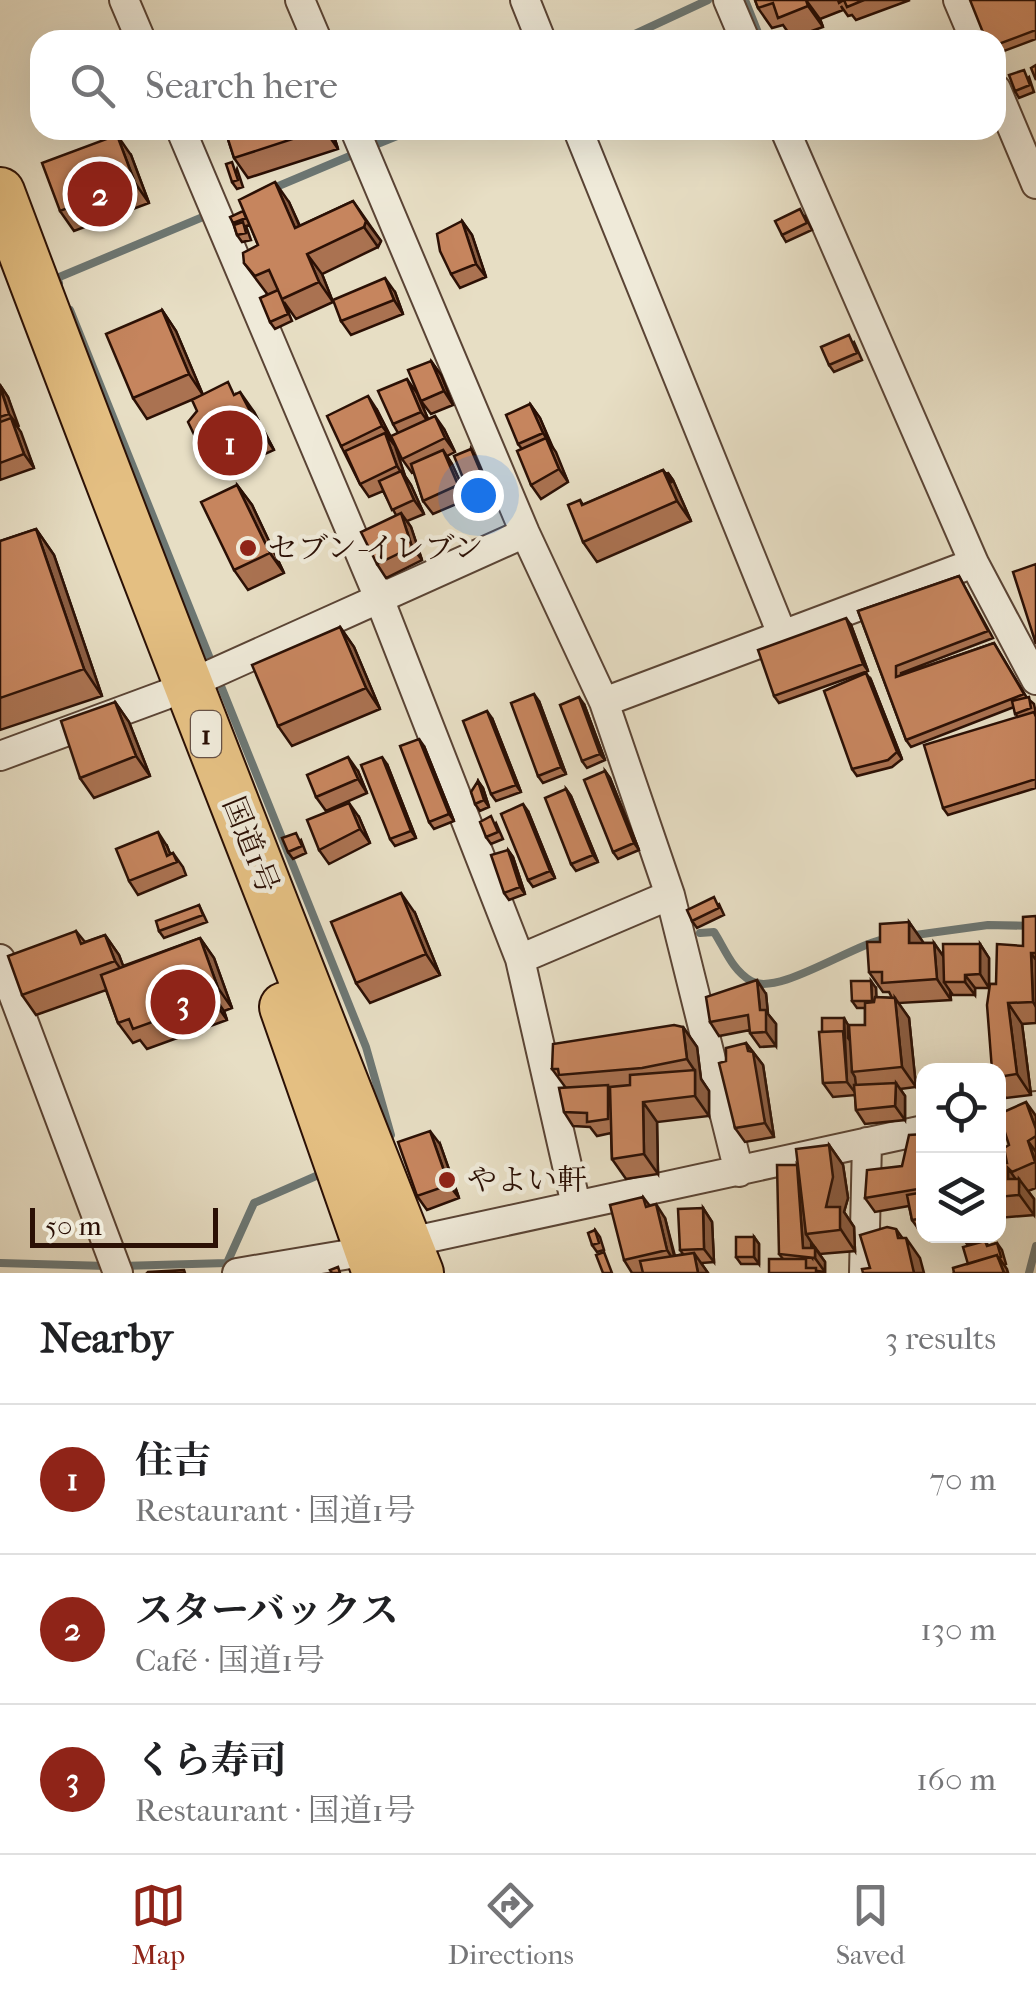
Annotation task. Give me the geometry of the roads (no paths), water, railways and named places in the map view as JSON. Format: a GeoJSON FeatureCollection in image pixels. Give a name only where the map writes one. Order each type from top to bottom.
{"type":"FeatureCollection","features":[{"type":"Feature","properties":{"kind":"highway","name":"国道1号"},"geometry":{"type":"LineString","coordinates":[[0,192],[175,689]]}},
{"type":"Feature","properties":{"kind":"highway","name":"国道1号"},"geometry":{"type":"LineString","coordinates":[[0,269],[175,689],[314,998],[393,1260]]}},
{"type":"Feature","properties":{"kind":"street"},"geometry":{"type":"LineString","coordinates":[[124,0],[137,30]]}},
{"type":"Feature","properties":{"kind":"street"},"geometry":{"type":"LineString","coordinates":[[300,0],[313,30]]}},
{"type":"Feature","properties":{"kind":"street"},"geometry":{"type":"LineString","coordinates":[[525,0],[538,30]]}},
{"type":"Feature","properties":{"kind":"street"},"geometry":{"type":"LineString","coordinates":[[728,0],[741,30]]}},
{"type":"Feature","properties":{"kind":"street"},"geometry":{"type":"LineString","coordinates":[[958,0],[971,30]]}},
{"type":"Feature","properties":{"kind":"street"},"geometry":{"type":"LineString","coordinates":[[1006,113],[1036,184]]}},
{"type":"Feature","properties":{"kind":"street"},"geometry":{"type":"LineString","coordinates":[[185,140],[378,598],[520,958],[576,1205]]}},
{"type":"Feature","properties":{"kind":"street"},"geometry":{"type":"LineString","coordinates":[[359,140],[525,533],[604,702],[670,894],[739,1172]]}},
{"type":"Feature","properties":{"kind":"street"},"geometry":{"type":"LineString","coordinates":[[582,140],[782,634]]}},
{"type":"Feature","properties":{"kind":"street"},"geometry":{"type":"LineString","coordinates":[[788,140],[974,563],[1036,680]]}},
{"type":"Feature","properties":{"kind":"street"},"geometry":{"type":"LineString","coordinates":[[0,756],[175,689],[525,533]]}},
{"type":"Feature","properties":{"kind":"street"},"geometry":{"type":"LineString","coordinates":[[604,702],[974,563]]}},
{"type":"Feature","properties":{"kind":"street"},"geometry":{"type":"LineString","coordinates":[[520,958],[670,894]]}},
{"type":"Feature","properties":{"kind":"street"},"geometry":{"type":"LineString","coordinates":[[0,959],[118,1273]]}},
{"type":"Feature","properties":{"kind":"street"},"geometry":{"type":"LineString","coordinates":[[1006,1112],[1036,1106]]}},
{"type":"Feature","properties":{"kind":"street"},"geometry":{"type":"LineString","coordinates":[[237,1273],[393,1260],[576,1205],[916,1132]]}},
{"type":"Feature","properties":{"kind":"street"},"geometry":{"type":"LineString","coordinates":[[864,1273],[867,1142]]}},
{"type":"Feature","properties":{"kind":"waterway"},"geometry":{"type":"LineString","coordinates":[[644,30],[708,0]]}},
{"type":"Feature","properties":{"kind":"waterway"},"geometry":{"type":"LineString","coordinates":[[745,0],[757,30]]}},
{"type":"Feature","properties":{"kind":"waterway"},"geometry":{"type":"LineString","coordinates":[[370,147],[387,140]]}},
{"type":"Feature","properties":{"kind":"waterway"},"geometry":{"type":"LineString","coordinates":[[269,190],[357,153]]}},
{"type":"Feature","properties":{"kind":"waterway"},"geometry":{"type":"LineString","coordinates":[[59,283],[57,278],[210,214]]}},
{"type":"Feature","properties":{"kind":"waterway"},"geometry":{"type":"LineString","coordinates":[[70,310],[366,1047],[391,1135],[383,1140]]}},
{"type":"Feature","properties":{"kind":"waterway"},"geometry":{"type":"LineString","coordinates":[[908,936],[988,925],[1036,926]]}},
{"type":"Feature","properties":{"kind":"waterway"},"geometry":{"type":"LineString","coordinates":[[700,933],[714,932],[739,971],[751,981],[763,984],[797,976],[889,938]]}},
{"type":"Feature","properties":{"kind":"waterway"},"geometry":{"type":"LineString","coordinates":[[121,1266],[227,1263],[254,1203],[323,1173]]}},
{"type":"Feature","properties":{"kind":"waterway"},"geometry":{"type":"LineString","coordinates":[[1029,1273],[1036,1246]]}},
{"type":"Feature","properties":{"kind":"waterway"},"geometry":{"type":"LineString","coordinates":[[0,1263],[107,1266]]}},
{"type":"Feature","properties":{"kind":"place","name":"スターバックス"},"geometry":{"type":"Point","coordinates":[100,194]}},
{"type":"Feature","properties":{"kind":"place","name":"住吉"},"geometry":{"type":"Point","coordinates":[230,443]}},
{"type":"Feature","properties":{"kind":"place","name":"セブン-イレブン"},"geometry":{"type":"Point","coordinates":[248,548]}},
{"type":"Feature","properties":{"kind":"place","name":"くら寿司"},"geometry":{"type":"Point","coordinates":[183,1002]}},
{"type":"Feature","properties":{"kind":"place","name":"やよい軒"},"geometry":{"type":"Point","coordinates":[447,1180]}}]}
